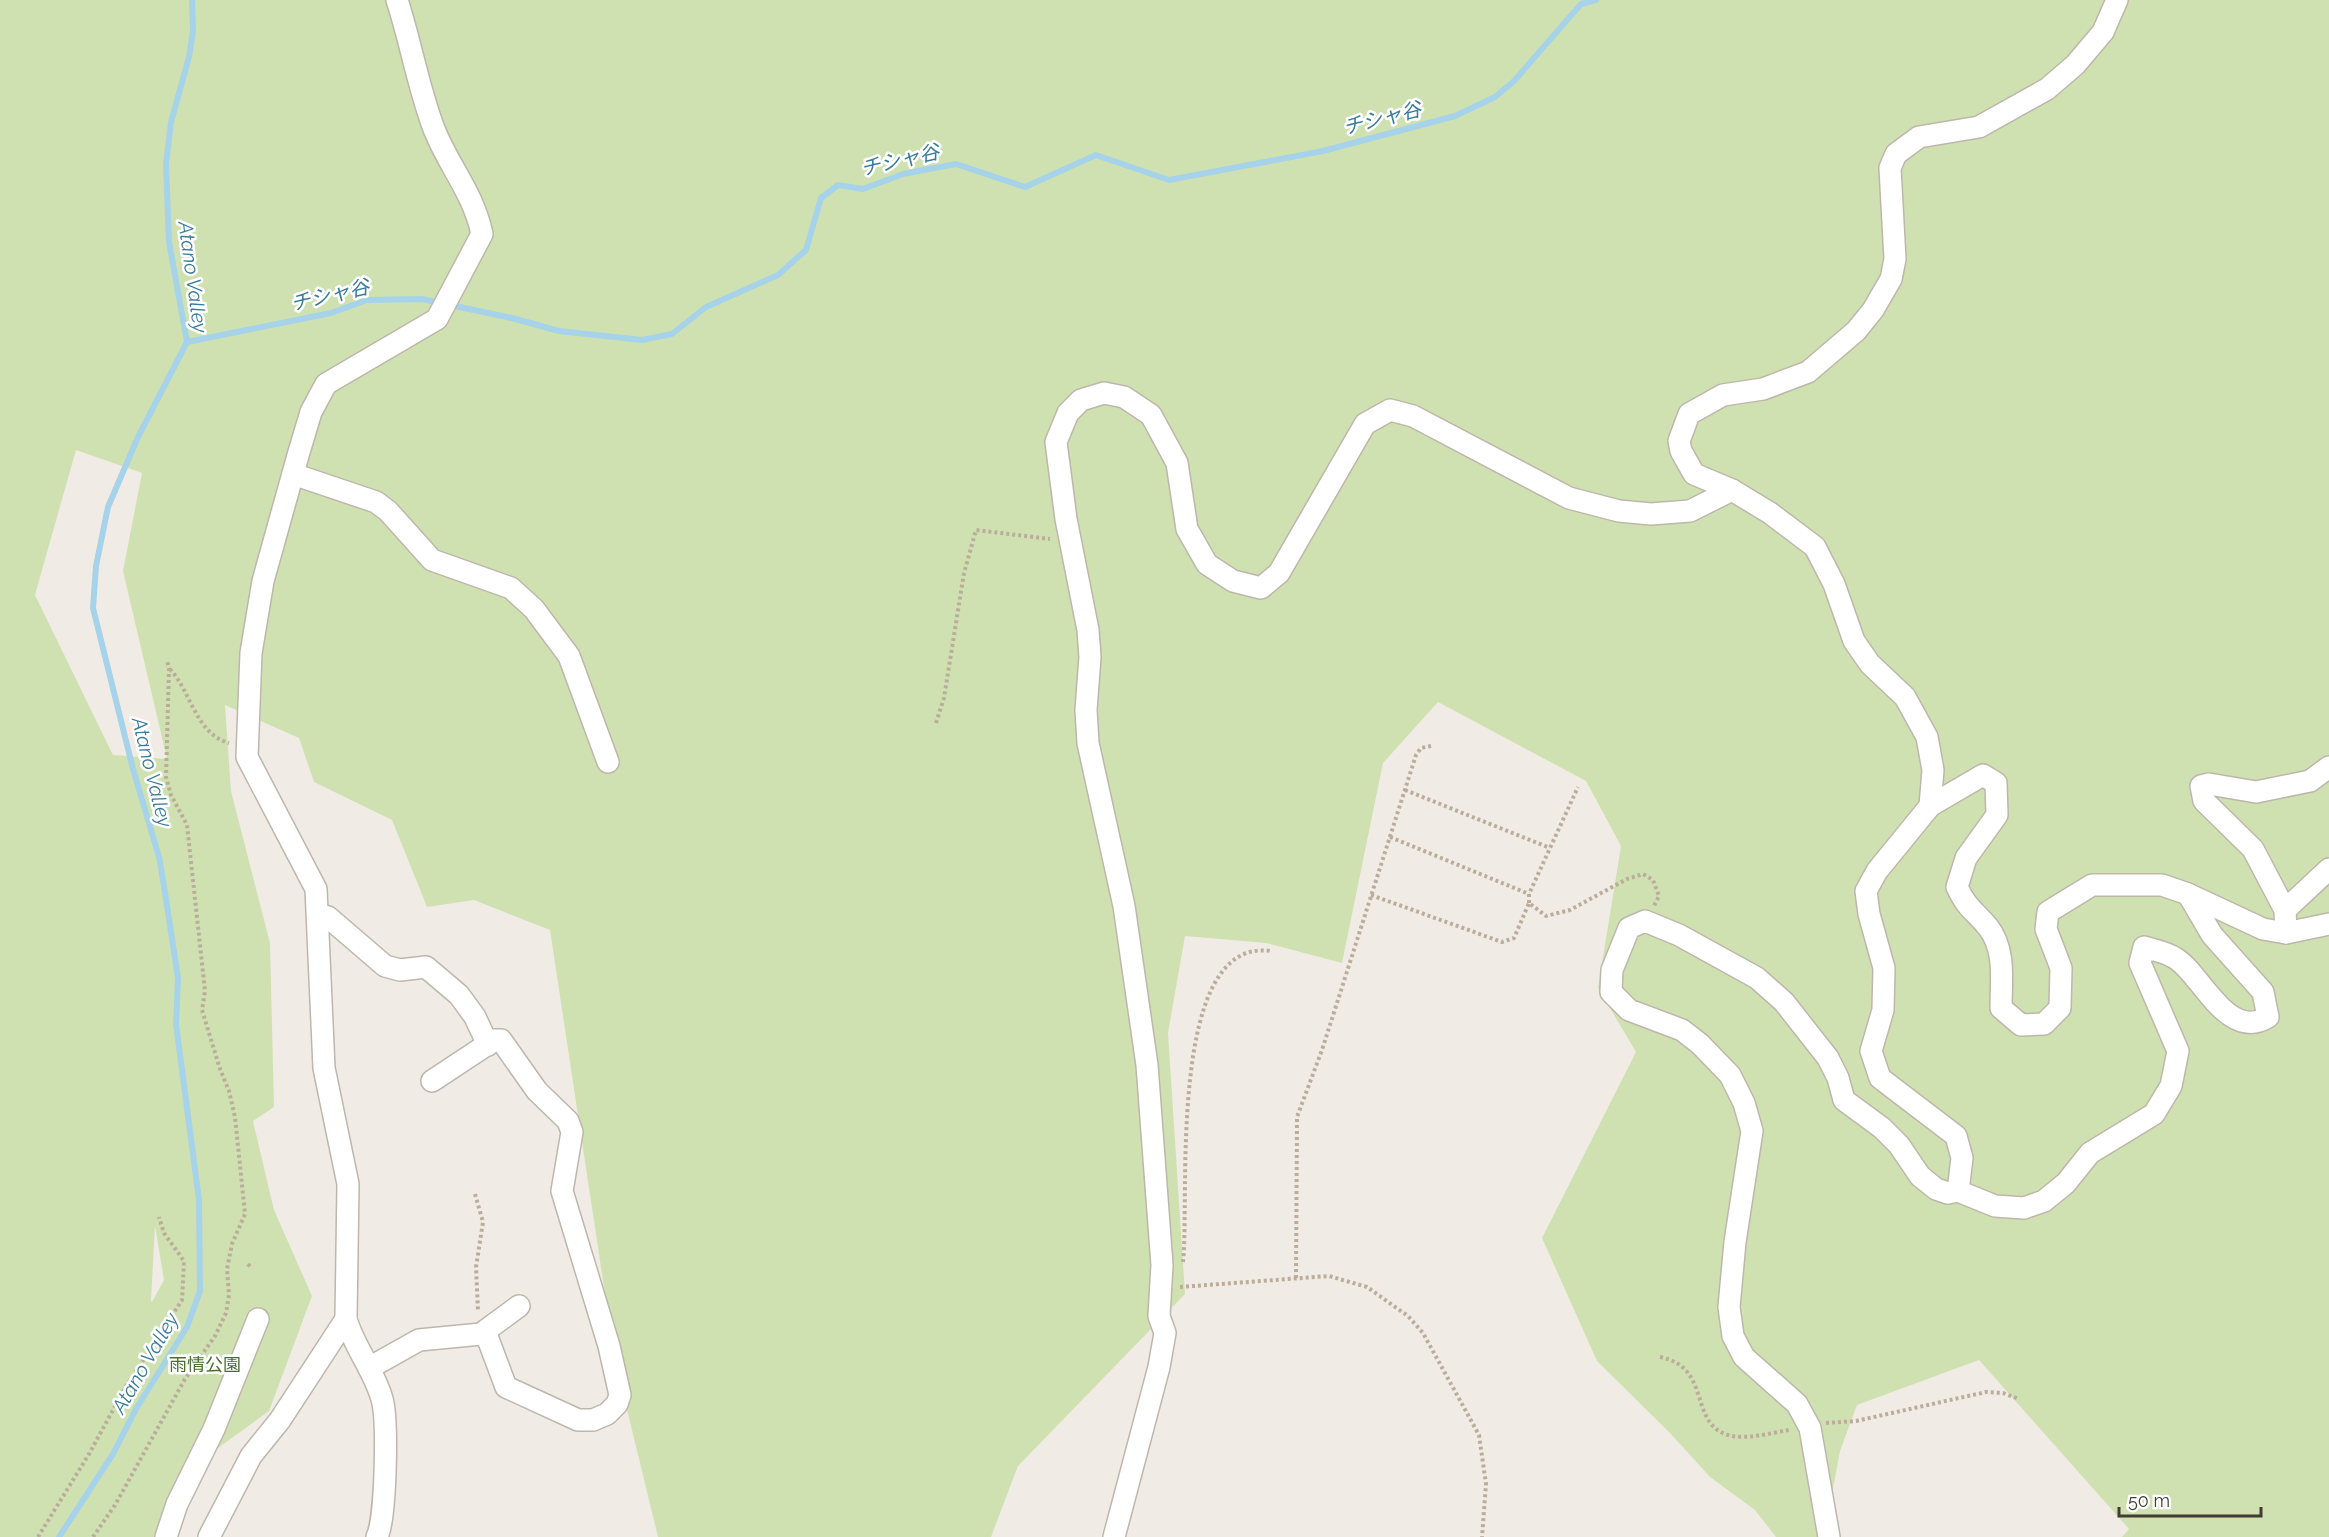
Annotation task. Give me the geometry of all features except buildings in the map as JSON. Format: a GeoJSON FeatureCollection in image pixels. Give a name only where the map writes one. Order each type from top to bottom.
{"type":"FeatureCollection","features":[{"type":"Feature","properties":{"kind":"street"},"geometry":{"type":"LineString","coordinates":[[377,1537],[382,1526],[383,1505],[383,1400],[369,1368],[351,1337],[346,1319],[348,1184],[324,1068],[316,889],[247,757],[247,745],[248,681],[263,581],[311,412],[326,384],[424,328],[442,312],[482,234],[477,208],[435,131],[419,86],[397,0]]}},
{"type":"Feature","properties":{"kind":"street"},"geometry":{"type":"LineString","coordinates":[[1930,806],[1933,770],[1927,737],[1905,697],[1870,664],[1854,641],[1834,584],[1815,547],[1770,513],[1732,490],[1694,474],[1681,450],[1679,441],[1689,414],[1723,395],[1763,389],[1808,372],[1856,331],[1873,310],[1891,279],[1895,259],[1890,168],[1896,154],[1919,137],[1979,127],[2047,89],[2075,65],[2103,32],[2117,0]]}},
{"type":"Feature","properties":{"kind":"street"},"geometry":{"type":"LineString","coordinates":[[1114,1537],[1159,1367],[1165,1333],[1159,1306],[1162,1265],[1147,1065],[1124,906],[1088,743],[1086,710],[1090,657],[1088,630],[1070,542],[1056,442],[1068,413],[1081,400],[1104,393],[1124,397],[1151,415],[1177,463],[1187,529],[1207,564],[1233,581],[1261,588],[1279,573],[1365,424],[1390,410],[1413,416],[1569,498],[1619,511],[1651,514],[1690,511],[1732,490]]}},
{"type":"Feature","properties":{"kind":"street"},"geometry":{"type":"LineString","coordinates":[[293,474],[376,502],[388,511],[432,560],[511,588],[534,609],[569,656],[608,762]]}},
{"type":"Feature","properties":{"kind":"street"},"geometry":{"type":"LineString","coordinates":[[2286,933],[2285,910],[2253,849],[2204,801],[2200,786],[2209,784],[2256,792],[2310,781],[2329,767]]}},
{"type":"Feature","properties":{"kind":"street"},"geometry":{"type":"LineString","coordinates":[[1958,1191],[1962,1158],[1956,1136],[1880,1078],[1871,1051],[1883,1010],[1884,968],[1869,914],[1866,891],[1877,871],[1930,806],[1983,775],[1996,783],[1997,815],[1966,858],[1957,887],[1966,907],[1988,927],[2001,951],[2001,1008],[2021,1025],[2044,1024],[2060,1008],[2061,968],[2046,930],[2048,912],[2092,885],[2162,885],[2188,894],[2263,929],[2286,933],[2329,924]]}},
{"type":"Feature","properties":{"kind":"street"},"geometry":{"type":"LineString","coordinates":[[2285,910],[2329,869]]}},
{"type":"Feature","properties":{"kind":"street"},"geometry":{"type":"LineString","coordinates":[[1829,1537],[1809,1426],[1797,1404],[1738,1350],[1729,1320],[1735,1242],[1752,1131],[1744,1103],[1730,1075],[1700,1044],[1682,1030],[1629,1010],[1611,992],[1612,970],[1629,928],[1645,921],[1679,935],[1757,978],[1784,1002],[1828,1058],[1838,1078],[1844,1100],[1882,1128],[1899,1145],[1920,1176],[1936,1189],[1948,1193],[1958,1191],[1995,1206],[2024,1208],[2044,1201],[2066,1183],[2090,1153],[2154,1114],[2171,1086],[2178,1051],[2140,963],[2144,946],[2176,958],[2219,1007],[2236,1019],[2260,1022],[2268,1017],[2263,992],[2212,935],[2188,894]]}},
{"type":"Feature","properties":{"kind":"street"},"geometry":{"type":"LineString","coordinates":[[318,914],[328,917],[385,966],[400,970],[426,967],[459,995],[475,1017],[488,1045]]}},
{"type":"Feature","properties":{"kind":"street"},"geometry":{"type":"LineString","coordinates":[[432,1081],[494,1040],[501,1040],[537,1091],[568,1121],[572,1132],[562,1191],[609,1346],[620,1395],[617,1404],[600,1417],[578,1420],[506,1387],[485,1331]]}},
{"type":"Feature","properties":{"kind":"street"},"geometry":{"type":"LineString","coordinates":[[369,1368],[419,1340],[481,1334],[519,1306]]}},
{"type":"Feature","properties":{"kind":"street"},"geometry":{"type":"LineString","coordinates":[[209,1537],[251,1456],[280,1420],[346,1319]]}},
{"type":"Feature","properties":{"kind":"street"},"geometry":{"type":"LineString","coordinates":[[166,1537],[177,1504],[218,1419],[258,1320]]}},
{"type":"Feature","properties":{"kind":"path"},"geometry":{"type":"LineString","coordinates":[[936,723],[944,698],[964,573],[976,530],[1070,542]]}},
{"type":"Feature","properties":{"kind":"path"},"geometry":{"type":"LineString","coordinates":[[93,1537],[115,1505],[185,1379],[215,1336],[226,1313],[229,1295],[227,1269],[232,1244],[245,1214],[229,1091],[202,1010],[205,991],[187,825],[171,795],[166,777],[169,669],[167,660]]}},
{"type":"Feature","properties":{"kind":"path"},"geometry":{"type":"LineString","coordinates":[[169,669],[212,735],[219,740],[247,745]]}},
{"type":"Feature","properties":{"kind":"path"},"geometry":{"type":"LineString","coordinates":[[1296,1278],[1297,1117],[1322,1050],[1416,755],[1421,748],[1431,746]]}},
{"type":"Feature","properties":{"kind":"path"},"geometry":{"type":"LineString","coordinates":[[1371,895],[1502,942],[1514,938],[1529,903],[1529,894],[1578,788]]}},
{"type":"Feature","properties":{"kind":"path"},"geometry":{"type":"LineString","coordinates":[[1405,790],[1550,848]]}},
{"type":"Feature","properties":{"kind":"path"},"geometry":{"type":"LineString","coordinates":[[1390,837],[1529,894]]}},
{"type":"Feature","properties":{"kind":"path"},"geometry":{"type":"LineString","coordinates":[[1529,903],[1545,916],[1570,910],[1627,879],[1643,874],[1653,880],[1659,896],[1645,921]]}},
{"type":"Feature","properties":{"kind":"path"},"geometry":{"type":"LineString","coordinates":[[1182,1266],[1188,1096],[1197,1034],[1205,1005],[1217,979],[1233,958],[1250,951],[1270,951]]}},
{"type":"Feature","properties":{"kind":"path"},"geometry":{"type":"LineString","coordinates":[[475,1194],[483,1232],[476,1267],[476,1299],[485,1331]]}},
{"type":"Feature","properties":{"kind":"path"},"geometry":{"type":"LineString","coordinates":[[39,1537],[125,1388],[182,1300],[184,1261],[164,1233],[159,1217]]}},
{"type":"Feature","properties":{"kind":"path"},"geometry":{"type":"LineString","coordinates":[[1176,1297],[1181,1276]]}},
{"type":"Feature","properties":{"kind":"path"},"geometry":{"type":"LineString","coordinates":[[1180,1286],[1329,1276],[1367,1287],[1408,1317],[1423,1333],[1479,1435],[1486,1484],[1482,1537]]}},
{"type":"Feature","properties":{"kind":"path"},"geometry":{"type":"LineString","coordinates":[[1660,1357],[1671,1359],[1686,1368],[1710,1421],[1726,1434],[1750,1436],[1856,1421],[1986,1392],[2003,1393],[2019,1399]]}},
{"type":"Feature","properties":{"kind":"green space","name":"雨情公園"},"geometry":{"type":"Polygon","coordinates":[[[0,0],[2329,0],[2329,1537],[2122,1537],[2129,1529],[1979,1360],[1857,1405],[1840,1451],[1824,1537],[1776,1537],[1755,1510],[1710,1477],[1670,1433],[1597,1361],[1542,1238],[1636,1052],[1598,988],[1621,846],[1586,781],[1438,702],[1383,763],[1342,963],[1266,943],[1185,936],[1168,1033],[1185,1294],[1018,1466],[991,1537],[658,1537],[615,1360],[550,930],[474,900],[427,907],[392,820],[314,782],[299,738],[225,705],[231,791],[270,943],[274,1107],[253,1121],[274,1210],[312,1296],[269,1411],[178,1477],[157,1537],[0,1537],[0,0]],[[76,450],[35,595],[113,755],[167,759],[123,571],[142,473],[76,450]],[[155,1226],[151,1301],[152,1302],[164,1280],[155,1226]]]}},
{"type":"Feature","properties":{"kind":"waterway","name":"Atano Valley"},"geometry":{"type":"LineString","coordinates":[[59,1537],[113,1454],[136,1409],[187,1327],[200,1291],[199,1200],[176,1024],[178,978],[164,886],[159,857],[133,769],[93,608],[96,566],[108,507],[138,437],[187,342],[169,242],[166,164],[171,122],[189,57],[193,31],[192,0]]}},
{"type":"Feature","properties":{"kind":"waterway","name":"チシャ谷"},"geometry":{"type":"LineString","coordinates":[[187,342],[331,313],[367,300],[422,299],[512,318],[559,331],[642,340],[672,334],[706,307],[778,275],[806,250],[821,198],[838,185],[863,189],[903,174],[956,164],[1025,187],[1096,155],[1169,180],[1323,151],[1455,116],[1495,97],[1514,81],[1581,4],[1596,0]]}}]}
